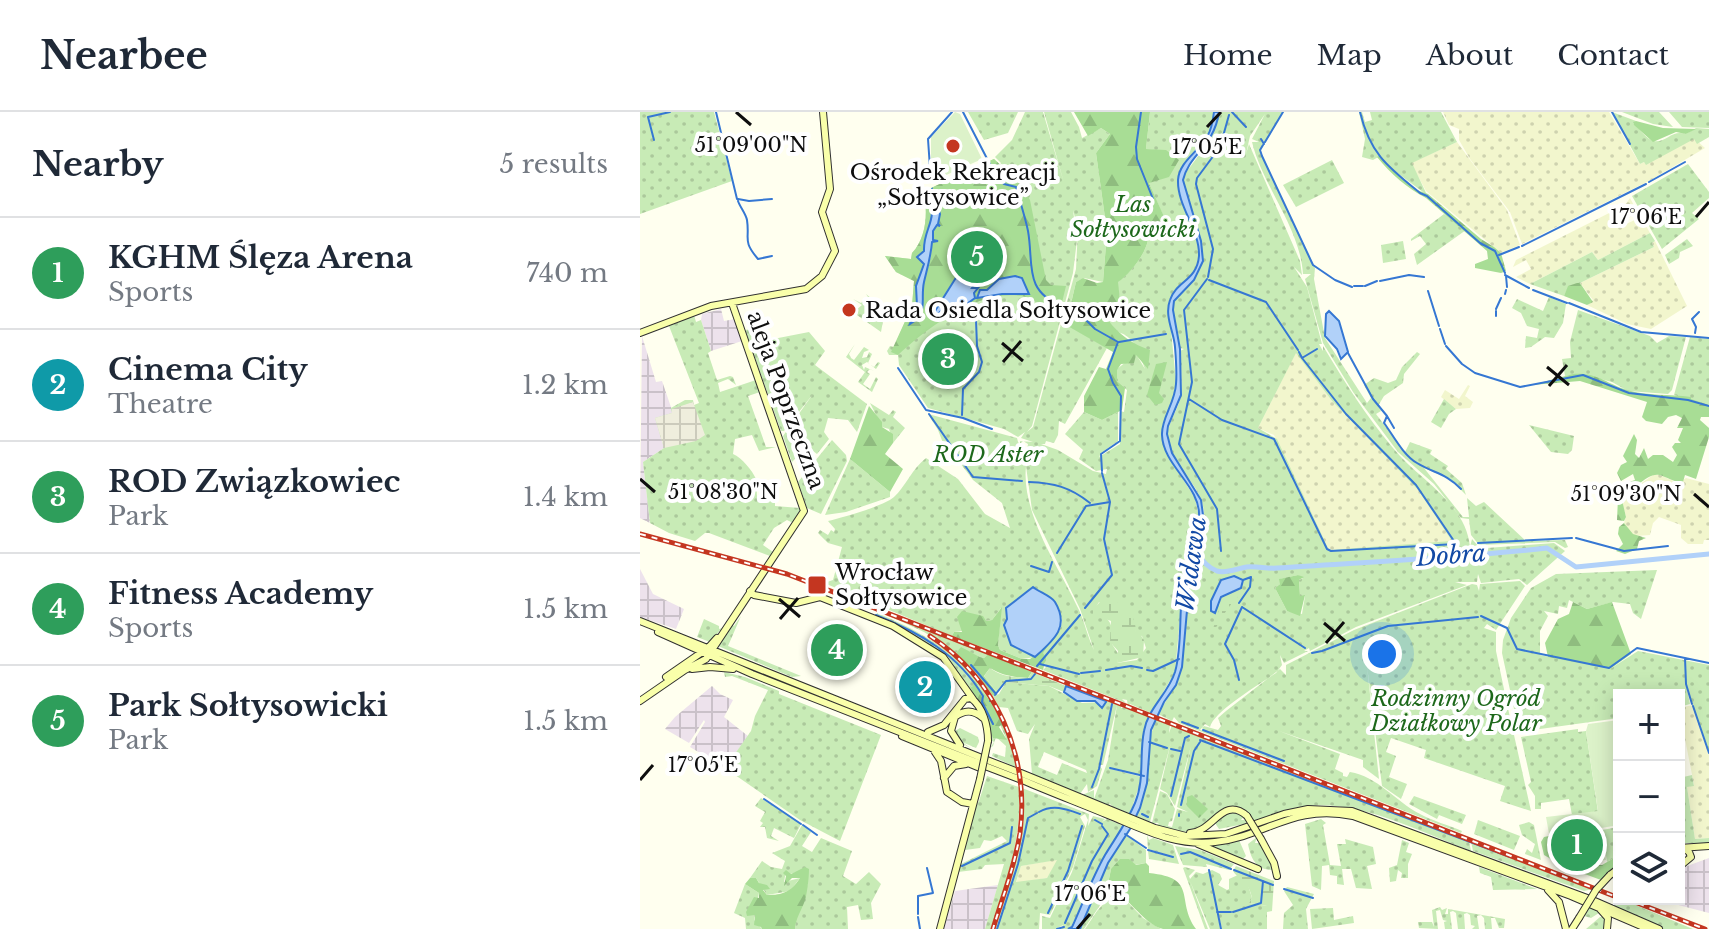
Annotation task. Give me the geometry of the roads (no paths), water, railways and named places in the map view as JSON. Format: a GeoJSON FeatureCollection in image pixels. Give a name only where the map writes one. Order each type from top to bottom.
{"type":"FeatureCollection","features":[{"type":"Feature","properties":{"kind":"main road"},"geometry":{"type":"LineString","coordinates":[[640,333],[698,310],[808,288],[822,276],[835,251],[822,212],[830,189],[823,112]]}},
{"type":"Feature","properties":{"kind":"main road","name":"aleja Poprzeczna"},"geometry":{"type":"LineString","coordinates":[[732,303],[804,507],[804,513],[756,582],[752,594]]}},
{"type":"Feature","properties":{"kind":"main road"},"geometry":{"type":"LineString","coordinates":[[640,698],[705,661],[708,651],[752,594],[801,603],[822,597],[893,626],[933,648],[975,701],[985,721],[988,741],[976,793],[969,804],[971,812],[940,929]]}},
{"type":"Feature","properties":{"kind":"main road"},"geometry":{"type":"LineString","coordinates":[[640,623],[708,651],[752,674],[1258,869]]}},
{"type":"Feature","properties":{"kind":"main road"},"geometry":{"type":"LineString","coordinates":[[640,623],[1008,771]]}},
{"type":"Feature","properties":{"kind":"main road"},"geometry":{"type":"LineString","coordinates":[[688,645],[693,651],[690,660]]}},
{"type":"Feature","properties":{"kind":"main road"},"geometry":{"type":"LineString","coordinates":[[640,698],[690,660],[708,651]]}},
{"type":"Feature","properties":{"kind":"main road"},"geometry":{"type":"LineString","coordinates":[[679,674],[718,666],[752,674]]}},
{"type":"Feature","properties":{"kind":"main road"},"geometry":{"type":"LineString","coordinates":[[928,732],[949,720],[964,701],[966,694],[962,682]]}},
{"type":"Feature","properties":{"kind":"main road"},"geometry":{"type":"LineString","coordinates":[[964,701],[975,701]]}},
{"type":"Feature","properties":{"kind":"main road"},"geometry":{"type":"LineString","coordinates":[[964,701],[969,711],[985,721]]}},
{"type":"Feature","properties":{"kind":"main road"},"geometry":{"type":"LineString","coordinates":[[960,745],[953,737],[951,726],[956,716],[969,711],[975,701]]}},
{"type":"Feature","properties":{"kind":"main road"},"geometry":{"type":"LineString","coordinates":[[905,727],[928,732],[960,745],[984,762]]}},
{"type":"Feature","properties":{"kind":"main road"},"geometry":{"type":"LineString","coordinates":[[893,729],[903,737],[969,764]]}},
{"type":"Feature","properties":{"kind":"main road"},"geometry":{"type":"LineString","coordinates":[[932,749],[941,760],[946,791],[957,800],[969,804]]}},
{"type":"Feature","properties":{"kind":"main road"},"geometry":{"type":"LineString","coordinates":[[944,778],[954,766],[984,762]]}},
{"type":"Feature","properties":{"kind":"main road"},"geometry":{"type":"LineString","coordinates":[[957,800],[967,800],[976,793]]}},
{"type":"Feature","properties":{"kind":"main road"},"geometry":{"type":"LineString","coordinates":[[1154,830],[1196,833],[1230,809],[1241,811],[1261,839],[1274,863],[1277,876]]}},
{"type":"Feature","properties":{"kind":"main road"},"geometry":{"type":"LineString","coordinates":[[1216,817],[1215,825],[1221,831],[1308,809],[1346,810],[1590,899],[1659,929]]}},
{"type":"Feature","properties":{"kind":"main road"},"geometry":{"type":"LineString","coordinates":[[1195,843],[1227,840],[1295,816],[1339,814],[1378,824],[1594,905],[1648,929]]}},
{"type":"Feature","properties":{"kind":"main road"},"geometry":{"type":"LineString","coordinates":[[1154,830],[1186,836],[1212,836],[1239,831],[1265,821]]}},
{"type":"Feature","properties":{"kind":"main road"},"geometry":{"type":"LineString","coordinates":[[1686,848],[1709,846]]}},
{"type":"Feature","properties":{"kind":"main road"},"geometry":{"type":"LineString","coordinates":[[1242,862],[1249,855]]}},
{"type":"Feature","properties":{"kind":"main road"},"geometry":{"type":"LineString","coordinates":[[1493,863],[1520,868],[1584,893],[1596,890]]}},
{"type":"Feature","properties":{"kind":"main road"},"geometry":{"type":"LineString","coordinates":[[1538,884],[1558,900],[1568,928],[1613,873]]}},
{"type":"Feature","properties":{"kind":"main road"},"geometry":{"type":"LineString","coordinates":[[1594,905],[1607,916],[1607,929]]}},
{"type":"Feature","properties":{"kind":"main road"},"geometry":{"type":"LineString","coordinates":[[1579,918],[1581,929]]}},
{"type":"Feature","properties":{"kind":"water","name":"Widawa"},"geometry":{"type":"Polygon","coordinates":[[[1214,112],[1219,112],[1212,134],[1190,163],[1183,180],[1201,241],[1203,261],[1194,280],[1174,301],[1173,310],[1180,349],[1181,395],[1167,434],[1172,453],[1201,500],[1204,522],[1189,588],[1182,667],[1176,685],[1151,730],[1147,783],[1140,808],[1108,863],[1080,929],[1068,929],[1072,927],[1100,864],[1135,803],[1140,785],[1146,723],[1172,680],[1177,662],[1182,594],[1199,517],[1194,495],[1168,457],[1162,435],[1176,379],[1175,347],[1168,306],[1173,294],[1191,276],[1199,256],[1196,237],[1181,199],[1179,173],[1208,135],[1214,112]]]}},
{"type":"Feature","properties":{"kind":"water"},"geometry":{"type":"Polygon","coordinates":[[[932,189],[940,214],[940,226],[937,225],[933,231],[933,240],[938,241],[932,242],[922,311],[910,324],[917,306],[916,286],[924,264],[917,257],[924,251],[932,217],[927,194],[932,189]]]}},
{"type":"Feature","properties":{"kind":"water"},"geometry":{"type":"Polygon","coordinates":[[[957,276],[974,285],[972,288],[978,288],[975,298],[961,308],[946,306],[937,315],[926,311],[935,311],[957,276]]]}},
{"type":"Feature","properties":{"kind":"water"},"geometry":{"type":"Polygon","coordinates":[[[1022,278],[1029,294],[977,298],[980,290],[987,290],[999,279],[1022,278]]]}},
{"type":"Feature","properties":{"kind":"water"},"geometry":{"type":"Polygon","coordinates":[[[1329,311],[1339,321],[1348,352],[1341,359],[1337,349],[1325,336],[1326,314],[1329,311]]]}},
{"type":"Feature","properties":{"kind":"water"},"geometry":{"type":"Polygon","coordinates":[[[1234,576],[1243,580],[1241,588],[1221,597],[1215,613],[1211,611],[1211,601],[1221,580],[1234,576]]]}},
{"type":"Feature","properties":{"kind":"water"},"geometry":{"type":"Polygon","coordinates":[[[1033,587],[1053,600],[1061,619],[1054,639],[1035,657],[1011,645],[1004,625],[1006,608],[1033,587]]]}},
{"type":"Feature","properties":{"kind":"water"},"geometry":{"type":"Polygon","coordinates":[[[1066,686],[1106,702],[1102,708],[1095,701],[1077,701],[1064,692],[1066,686]]]}},
{"type":"Feature","properties":{"kind":"waterway"},"geometry":{"type":"LineString","coordinates":[[654,140],[648,117],[670,112]]}},
{"type":"Feature","properties":{"kind":"waterway"},"geometry":{"type":"LineString","coordinates":[[716,112],[737,199]]}},
{"type":"Feature","properties":{"kind":"waterway"},"geometry":{"type":"LineString","coordinates":[[930,168],[928,139],[952,112]]}},
{"type":"Feature","properties":{"kind":"waterway"},"geometry":{"type":"LineString","coordinates":[[963,112],[997,178],[1004,184],[1016,187],[1028,231],[1036,284],[1041,293],[1062,306]]}},
{"type":"Feature","properties":{"kind":"waterway"},"geometry":{"type":"LineString","coordinates":[[1141,112],[1137,159],[1153,199]]}},
{"type":"Feature","properties":{"kind":"waterway"},"geometry":{"type":"LineString","coordinates":[[1232,112],[1246,127]]}},
{"type":"Feature","properties":{"kind":"waterway"},"geometry":{"type":"LineString","coordinates":[[1265,142],[1283,112]]}},
{"type":"Feature","properties":{"kind":"waterway"},"geometry":{"type":"LineString","coordinates":[[1360,112],[1369,139],[1382,158],[1480,243],[1495,251],[1505,273]]}},
{"type":"Feature","properties":{"kind":"waterway"},"geometry":{"type":"LineString","coordinates":[[1612,112],[1630,144]]}},
{"type":"Feature","properties":{"kind":"waterway"},"geometry":{"type":"LineString","coordinates":[[1208,277],[1213,249],[1196,184],[1197,178],[1220,147],[1229,115]]}},
{"type":"Feature","properties":{"kind":"waterway"},"geometry":{"type":"LineString","coordinates":[[1261,139],[1264,144]]}},
{"type":"Feature","properties":{"kind":"waterway"},"geometry":{"type":"LineString","coordinates":[[1263,145],[1260,150],[1262,156],[1313,265],[1352,287]]}},
{"type":"Feature","properties":{"kind":"waterway"},"geometry":{"type":"LineString","coordinates":[[1649,182],[1685,162]]}},
{"type":"Feature","properties":{"kind":"waterway"},"geometry":{"type":"LineString","coordinates":[[1522,246],[1646,184]]}},
{"type":"Feature","properties":{"kind":"waterway"},"geometry":{"type":"LineString","coordinates":[[738,199],[772,199]]}},
{"type":"Feature","properties":{"kind":"waterway"},"geometry":{"type":"LineString","coordinates":[[738,201],[747,220],[750,248],[758,259],[772,256]]}},
{"type":"Feature","properties":{"kind":"waterway"},"geometry":{"type":"LineString","coordinates":[[1499,255],[1519,247]]}},
{"type":"Feature","properties":{"kind":"waterway"},"geometry":{"type":"LineString","coordinates":[[1380,281],[1409,275],[1424,277]]}},
{"type":"Feature","properties":{"kind":"waterway"},"geometry":{"type":"LineString","coordinates":[[1505,275],[1529,288]]}},
{"type":"Feature","properties":{"kind":"waterway"},"geometry":{"type":"LineString","coordinates":[[1506,276],[1507,287]]}},
{"type":"Feature","properties":{"kind":"waterway","name":"Widawa"},"geometry":{"type":"LineString","coordinates":[[1207,279],[1184,310],[1192,382],[1179,444],[1217,509],[1221,551]]}},
{"type":"Feature","properties":{"kind":"waterway"},"geometry":{"type":"LineString","coordinates":[[1209,280],[1266,302],[1298,350]]}},
{"type":"Feature","properties":{"kind":"waterway"},"geometry":{"type":"LineString","coordinates":[[1365,286],[1377,281]]}},
{"type":"Feature","properties":{"kind":"waterway"},"geometry":{"type":"LineString","coordinates":[[1354,286],[1363,286]]}},
{"type":"Feature","properties":{"kind":"waterway"},"geometry":{"type":"LineString","coordinates":[[1505,294],[1506,290]]}},
{"type":"Feature","properties":{"kind":"waterway"},"geometry":{"type":"LineString","coordinates":[[1533,290],[1567,303]]}},
{"type":"Feature","properties":{"kind":"waterway"},"geometry":{"type":"LineString","coordinates":[[1428,291],[1439,326]]}},
{"type":"Feature","properties":{"kind":"waterway"},"geometry":{"type":"LineString","coordinates":[[1496,309],[1501,298]]}},
{"type":"Feature","properties":{"kind":"waterway"},"geometry":{"type":"LineString","coordinates":[[1569,303],[1641,332],[1709,338]]}},
{"type":"Feature","properties":{"kind":"waterway"},"geometry":{"type":"LineString","coordinates":[[1070,309],[1118,342],[1108,369],[1121,396],[1120,441],[1101,454],[1102,471]]}},
{"type":"Feature","properties":{"kind":"waterway"},"geometry":{"type":"LineString","coordinates":[[962,415],[963,389],[979,372],[982,362],[977,346],[976,320],[970,310]]}},
{"type":"Feature","properties":{"kind":"waterway"},"geometry":{"type":"LineString","coordinates":[[1496,311],[1496,316]]}},
{"type":"Feature","properties":{"kind":"waterway"},"geometry":{"type":"LineString","coordinates":[[1695,333],[1692,319],[1699,312]]}},
{"type":"Feature","properties":{"kind":"waterway"},"geometry":{"type":"LineString","coordinates":[[1440,329],[1445,344]]}},
{"type":"Feature","properties":{"kind":"waterway"},"geometry":{"type":"LineString","coordinates":[[1119,342],[1166,334]]}},
{"type":"Feature","properties":{"kind":"waterway"},"geometry":{"type":"LineString","coordinates":[[1446,346],[1475,373],[1520,387],[1583,375],[1629,393],[1688,400],[1709,406]]}},
{"type":"Feature","properties":{"kind":"waterway"},"geometry":{"type":"LineString","coordinates":[[1299,352],[1302,358],[1317,349]]}},
{"type":"Feature","properties":{"kind":"waterway"},"geometry":{"type":"LineString","coordinates":[[1348,353],[1373,399],[1387,416],[1384,423],[1403,450],[1417,463],[1445,476],[1461,489]]}},
{"type":"Feature","properties":{"kind":"waterway"},"geometry":{"type":"LineString","coordinates":[[1189,399],[1222,420],[1274,439],[1327,549],[1456,544],[1416,485],[1346,414],[1302,358]]}},
{"type":"Feature","properties":{"kind":"waterway"},"geometry":{"type":"LineString","coordinates":[[898,368],[926,410],[963,418],[992,429]]}},
{"type":"Feature","properties":{"kind":"waterway"},"geometry":{"type":"LineString","coordinates":[[929,414],[973,477],[1022,481]]}},
{"type":"Feature","properties":{"kind":"waterway"},"geometry":{"type":"LineString","coordinates":[[1387,416],[1394,428]]}},
{"type":"Feature","properties":{"kind":"waterway"},"geometry":{"type":"LineString","coordinates":[[1057,553],[1086,506],[1110,502],[1102,473]]}},
{"type":"Feature","properties":{"kind":"waterway"},"geometry":{"type":"LineString","coordinates":[[1029,482],[1061,487],[1090,503]]}},
{"type":"Feature","properties":{"kind":"waterway"},"geometry":{"type":"LineString","coordinates":[[1085,608],[1112,575],[1104,539],[1110,502]]}},
{"type":"Feature","properties":{"kind":"waterway"},"geometry":{"type":"LineString","coordinates":[[1478,543],[1572,538]]}},
{"type":"Feature","properties":{"kind":"waterway"},"geometry":{"type":"LineString","coordinates":[[1576,538],[1624,551],[1668,546]]}},
{"type":"Feature","properties":{"kind":"waterway","name":"Dobra"},"geometry":{"type":"LineString","coordinates":[[1195,550],[1210,568],[1225,572],[1247,567],[1379,562],[1547,548],[1576,567],[1709,554]]}},
{"type":"Feature","properties":{"kind":"waterway"},"geometry":{"type":"LineString","coordinates":[[1031,566],[1049,572],[1052,562]]}},
{"type":"Feature","properties":{"kind":"waterway"},"geometry":{"type":"LineString","coordinates":[[1239,603],[1250,587],[1251,577],[1243,580]]}},
{"type":"Feature","properties":{"kind":"waterway"},"geometry":{"type":"LineString","coordinates":[[1242,607],[1305,648]]}},
{"type":"Feature","properties":{"kind":"waterway"},"geometry":{"type":"LineString","coordinates":[[1239,680],[1234,660],[1225,644],[1242,607]]}},
{"type":"Feature","properties":{"kind":"waterway"},"geometry":{"type":"LineString","coordinates":[[876,615],[923,637],[962,668],[983,696],[982,702],[993,724]]}},
{"type":"Feature","properties":{"kind":"waterway"},"geometry":{"type":"LineString","coordinates":[[1037,666],[1080,615]]}},
{"type":"Feature","properties":{"kind":"waterway"},"geometry":{"type":"LineString","coordinates":[[1481,616],[1507,628],[1517,649],[1609,668],[1637,648],[1709,663]]}},
{"type":"Feature","properties":{"kind":"waterway"},"geometry":{"type":"LineString","coordinates":[[1312,653],[1388,626],[1478,617]]}},
{"type":"Feature","properties":{"kind":"waterway"},"geometry":{"type":"LineString","coordinates":[[1685,658],[1686,684],[1692,704]]}},
{"type":"Feature","properties":{"kind":"waterway"},"geometry":{"type":"LineString","coordinates":[[1147,670],[1153,671],[1179,659]]}},
{"type":"Feature","properties":{"kind":"waterway"},"geometry":{"type":"LineString","coordinates":[[1040,664],[1079,674]]}},
{"type":"Feature","properties":{"kind":"waterway"},"geometry":{"type":"LineString","coordinates":[[971,665],[996,694]]}},
{"type":"Feature","properties":{"kind":"waterway"},"geometry":{"type":"LineString","coordinates":[[1106,670],[1131,666],[1142,668]]}},
{"type":"Feature","properties":{"kind":"waterway"},"geometry":{"type":"LineString","coordinates":[[1081,673],[1100,671]]}},
{"type":"Feature","properties":{"kind":"waterway"},"geometry":{"type":"LineString","coordinates":[[995,695],[1006,681],[1031,679],[1035,674]]}},
{"type":"Feature","properties":{"kind":"waterway"},"geometry":{"type":"LineString","coordinates":[[1092,787],[1099,769],[1112,704]]}},
{"type":"Feature","properties":{"kind":"waterway"},"geometry":{"type":"LineString","coordinates":[[1693,706],[1709,753]]}},
{"type":"Feature","properties":{"kind":"waterway"},"geometry":{"type":"LineString","coordinates":[[1182,722],[1198,728]]}},
{"type":"Feature","properties":{"kind":"waterway"},"geometry":{"type":"LineString","coordinates":[[1203,730],[1284,761]]}},
{"type":"Feature","properties":{"kind":"waterway"},"geometry":{"type":"LineString","coordinates":[[1171,796],[1185,738],[1189,736]]}},
{"type":"Feature","properties":{"kind":"waterway"},"geometry":{"type":"LineString","coordinates":[[1200,740],[1510,857]]}},
{"type":"Feature","properties":{"kind":"waterway"},"geometry":{"type":"LineString","coordinates":[[1149,742],[1167,748]]}},
{"type":"Feature","properties":{"kind":"waterway"},"geometry":{"type":"LineString","coordinates":[[1181,805],[1194,751],[1200,742]]}},
{"type":"Feature","properties":{"kind":"waterway"},"geometry":{"type":"LineString","coordinates":[[1171,749],[1180,751]]}},
{"type":"Feature","properties":{"kind":"waterway"},"geometry":{"type":"LineString","coordinates":[[1110,768],[1144,776]]}},
{"type":"Feature","properties":{"kind":"waterway"},"geometry":{"type":"LineString","coordinates":[[764,799],[801,824]]}},
{"type":"Feature","properties":{"kind":"waterway"},"geometry":{"type":"LineString","coordinates":[[1039,812],[1054,808],[1080,814]]}},
{"type":"Feature","properties":{"kind":"waterway"},"geometry":{"type":"LineString","coordinates":[[997,929],[1018,864],[1028,818],[1037,813]]}},
{"type":"Feature","properties":{"kind":"waterway"},"geometry":{"type":"LineString","coordinates":[[1142,814],[1148,817]]}},
{"type":"Feature","properties":{"kind":"waterway"},"geometry":{"type":"LineString","coordinates":[[1095,820],[1102,824]]}},
{"type":"Feature","properties":{"kind":"waterway"},"geometry":{"type":"LineString","coordinates":[[803,825],[817,835]]}},
{"type":"Feature","properties":{"kind":"waterway"},"geometry":{"type":"LineString","coordinates":[[1048,913],[1068,871],[1082,826]]}},
{"type":"Feature","properties":{"kind":"waterway"},"geometry":{"type":"LineString","coordinates":[[1065,923],[1092,861],[1108,834],[1102,826]]}},
{"type":"Feature","properties":{"kind":"waterway"},"geometry":{"type":"LineString","coordinates":[[962,866],[1010,843],[1012,827]]}},
{"type":"Feature","properties":{"kind":"waterway"},"geometry":{"type":"LineString","coordinates":[[1125,834],[1146,848]]}},
{"type":"Feature","properties":{"kind":"waterway"},"geometry":{"type":"LineString","coordinates":[[1148,850],[1173,857]]}},
{"type":"Feature","properties":{"kind":"waterway"},"geometry":{"type":"LineString","coordinates":[[1181,854],[1190,852],[1231,869]]}},
{"type":"Feature","properties":{"kind":"waterway"},"geometry":{"type":"LineString","coordinates":[[918,914],[918,896],[933,893],[927,868]]}},
{"type":"Feature","properties":{"kind":"waterway"},"geometry":{"type":"LineString","coordinates":[[1209,870],[1221,929]]}},
{"type":"Feature","properties":{"kind":"waterway"},"geometry":{"type":"LineString","coordinates":[[1234,870],[1273,885]]}},
{"type":"Feature","properties":{"kind":"waterway"},"geometry":{"type":"LineString","coordinates":[[1233,912],[1261,903],[1263,881]]}},
{"type":"Feature","properties":{"kind":"waterway"},"geometry":{"type":"LineString","coordinates":[[1284,889],[1313,898]]}},
{"type":"Feature","properties":{"kind":"waterway"},"geometry":{"type":"LineString","coordinates":[[1217,912],[1231,912]]}},
{"type":"Feature","properties":{"kind":"waterway"},"geometry":{"type":"LineString","coordinates":[[918,917],[920,929]]}},
{"type":"Feature","properties":{"kind":"waterway"},"geometry":{"type":"LineString","coordinates":[[1057,929],[1064,927]]}},
{"type":"Feature","properties":{"kind":"railway"},"geometry":{"type":"LineString","coordinates":[[640,534],[787,574],[1613,896]]}},
{"type":"Feature","properties":{"kind":"railway"},"geometry":{"type":"LineString","coordinates":[[930,636],[973,674],[990,697],[1004,721],[1019,775],[1022,804],[1020,833],[993,929]]}},
{"type":"Feature","properties":{"kind":"railway"},"geometry":{"type":"LineString","coordinates":[[1643,905],[1705,929]]}},
{"type":"Feature","properties":{"kind":"place","name":"Ośrodek Rekreacji „Sołtysowice”"},"geometry":{"type":"Point","coordinates":[953,146]}},
{"type":"Feature","properties":{"kind":"place","name":"Park Sołtysowicki"},"geometry":{"type":"Point","coordinates":[977,257]}},
{"type":"Feature","properties":{"kind":"place","name":"Rada Osiedla Sołtysowice"},"geometry":{"type":"Point","coordinates":[849,310]}},
{"type":"Feature","properties":{"kind":"place","name":"ROD Związkowiec"},"geometry":{"type":"Point","coordinates":[948,359]}},
{"type":"Feature","properties":{"kind":"place","name":"Wrocław Sołtysowice"},"geometry":{"type":"Point","coordinates":[817,585]}},
{"type":"Feature","properties":{"kind":"place","name":"Fitness Academy"},"geometry":{"type":"Point","coordinates":[837,650]}},
{"type":"Feature","properties":{"kind":"place","name":"Cinema City"},"geometry":{"type":"Point","coordinates":[925,687]}},
{"type":"Feature","properties":{"kind":"place","name":"KGHM Ślęza Arena"},"geometry":{"type":"Point","coordinates":[1577,845]}},
{"type":"Feature","properties":{"kind":"park label","name":"Las Sołtysowicki"},"geometry":{"type":"Point","coordinates":[1133,216]}},
{"type":"Feature","properties":{"kind":"park label","name":"ROD Aster"},"geometry":{"type":"Point","coordinates":[988,454]}},
{"type":"Feature","properties":{"kind":"park label","name":"Rodzinny Ogród Działkowy Polar"},"geometry":{"type":"Point","coordinates":[1456,710]}}]}
